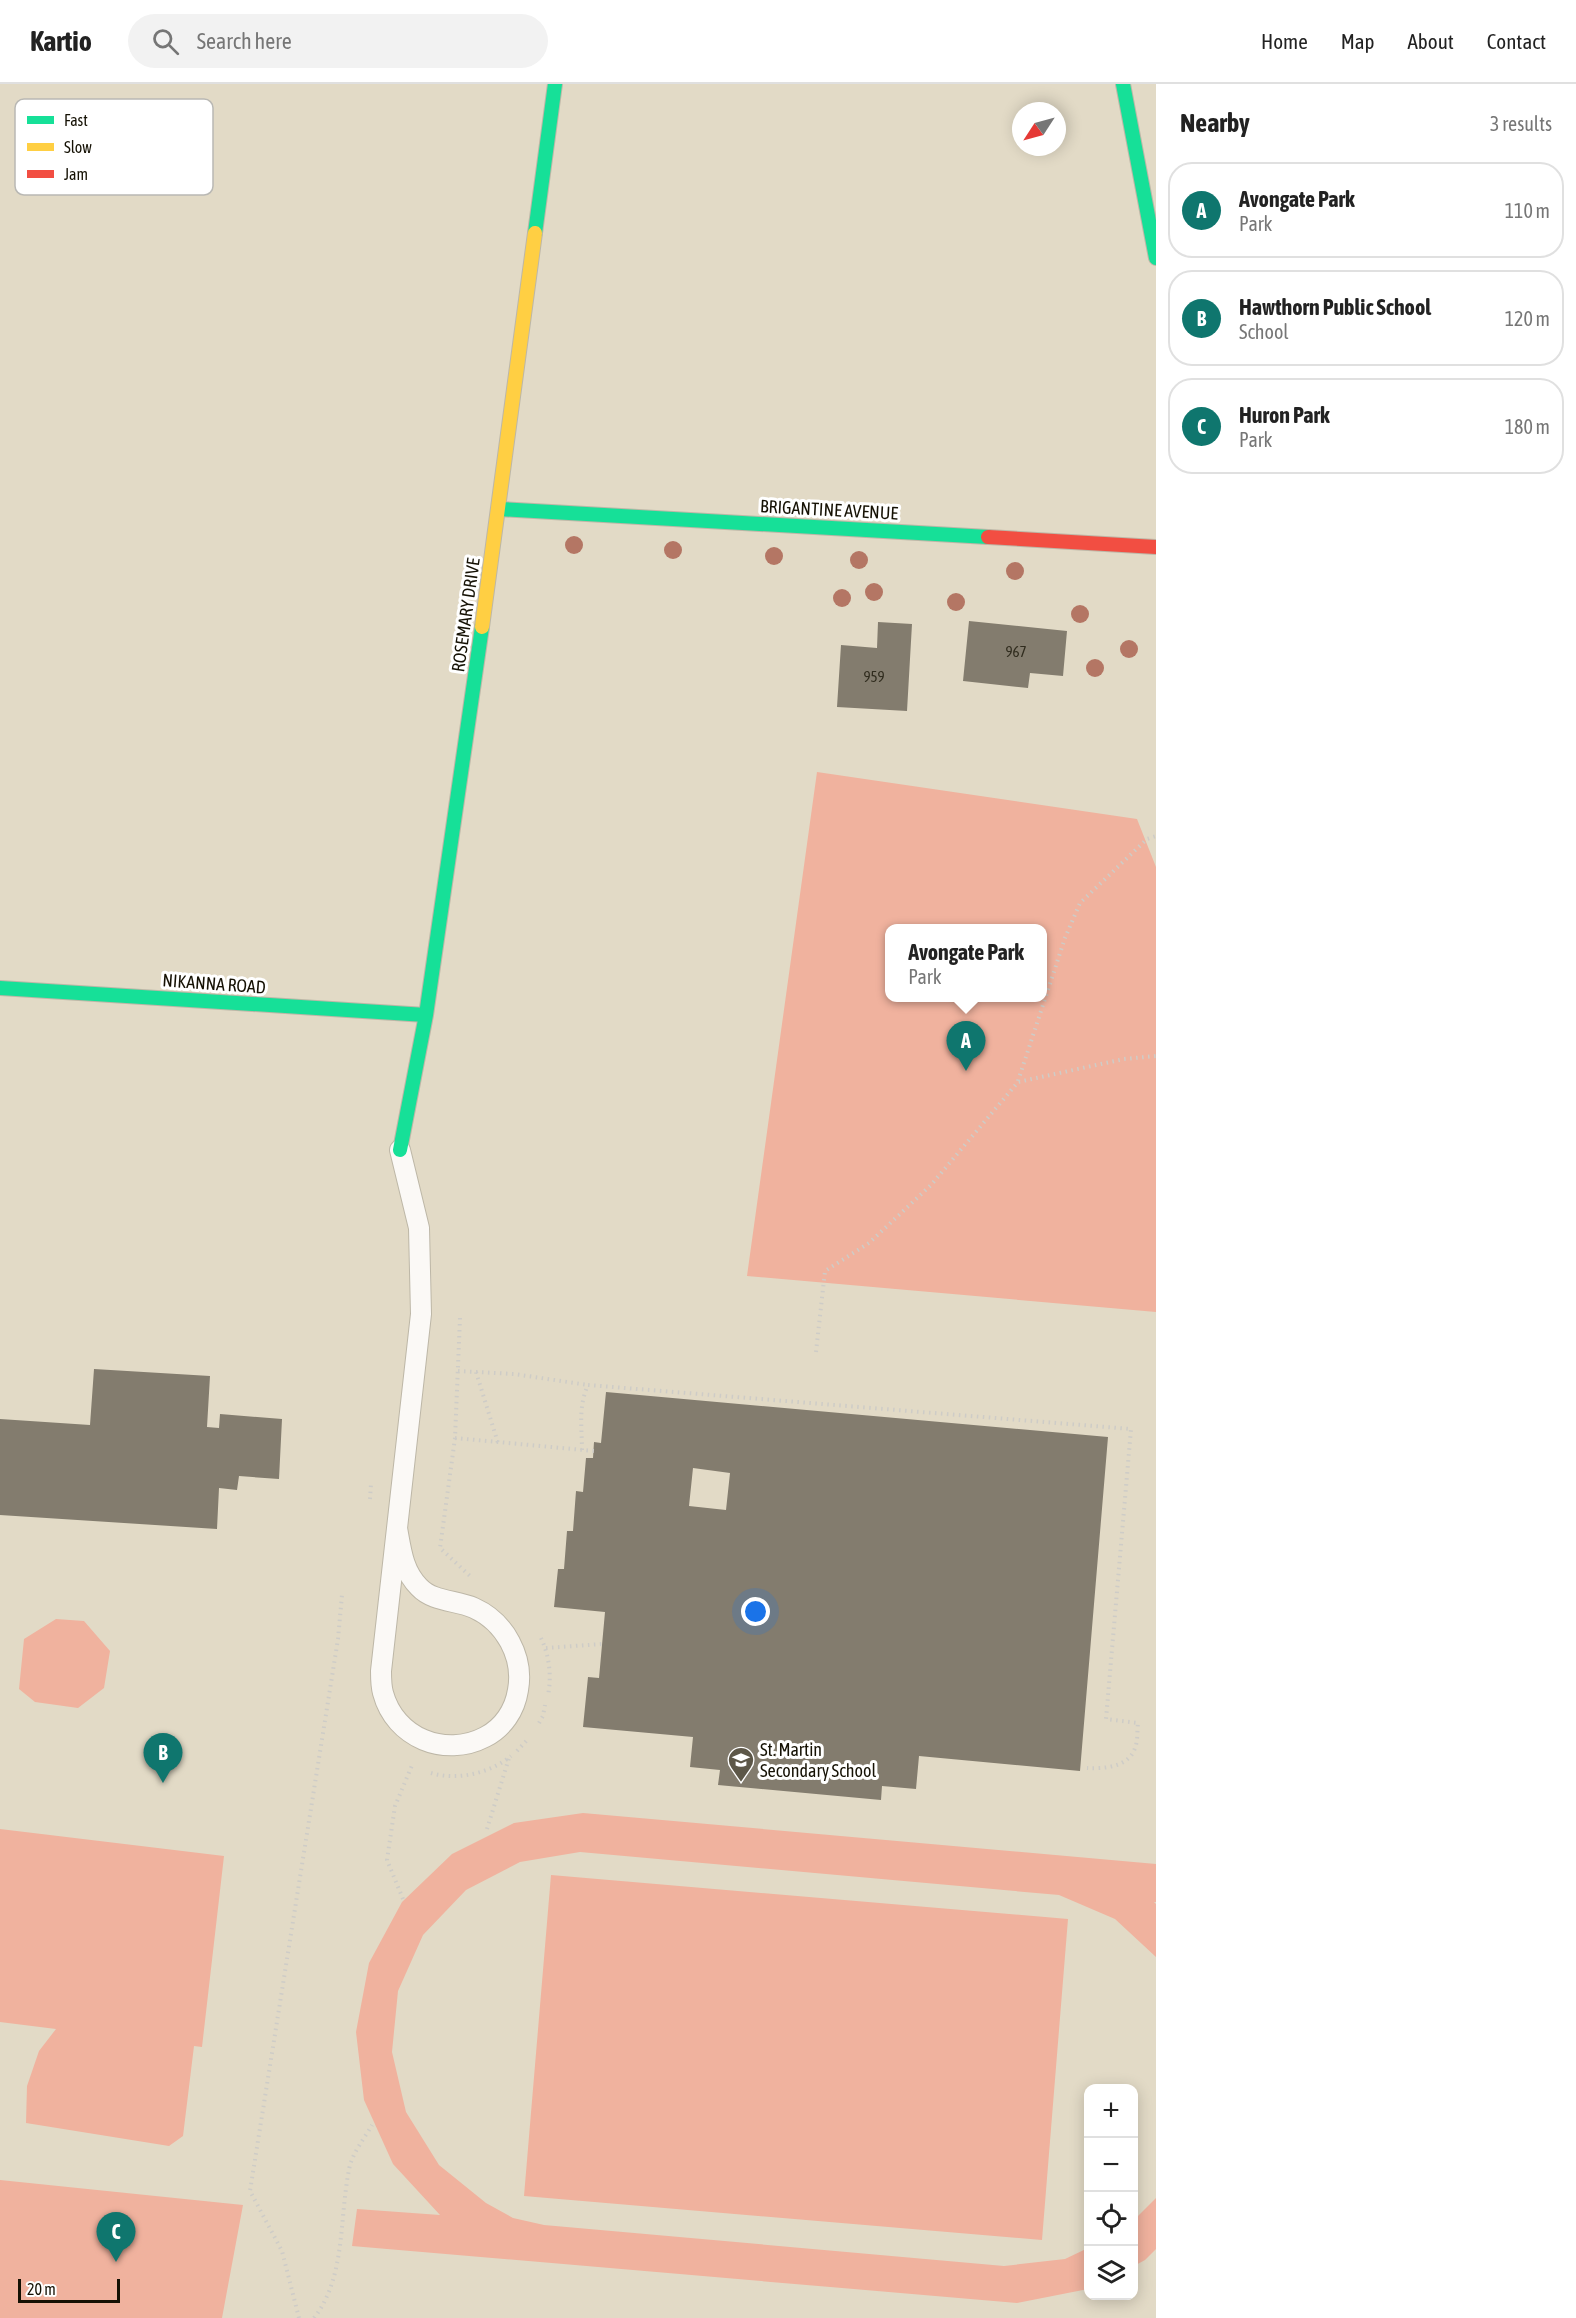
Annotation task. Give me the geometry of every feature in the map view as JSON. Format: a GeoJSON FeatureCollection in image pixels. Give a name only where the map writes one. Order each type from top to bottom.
{"type":"FeatureCollection","features":[{"type":"Feature","properties":{"kind":"street","name":"ROSEMARY DRIVE"},"geometry":{"type":"LineString","coordinates":[[400,1150],[426,1016],[500,509],[555,84]]}},
{"type":"Feature","properties":{"kind":"street"},"geometry":{"type":"LineString","coordinates":[[1123,84],[1156,258]]}},
{"type":"Feature","properties":{"kind":"street","name":"BRIGANTINE AVENUE"},"geometry":{"type":"LineString","coordinates":[[500,509],[1156,547]]}},
{"type":"Feature","properties":{"kind":"street","name":"NIKANNA ROAD"},"geometry":{"type":"LineString","coordinates":[[0,988],[426,1016]]}},
{"type":"Feature","properties":{"kind":"lane"},"geometry":{"type":"LineString","coordinates":[[397,1528],[403,1561],[410,1576],[420,1589],[435,1598],[474,1608],[493,1620],[508,1637],[517,1658],[520,1681],[516,1703],[505,1722],[488,1736],[468,1745],[446,1746],[424,1741],[405,1730],[391,1713],[383,1693],[381,1671],[397,1528],[421,1314],[419,1228],[400,1150]]}},
{"type":"Feature","properties":{"kind":"path"},"geometry":{"type":"LineString","coordinates":[[1047,993],[1065,938],[1080,903],[1147,839],[1156,836]]}},
{"type":"Feature","properties":{"kind":"path"},"geometry":{"type":"LineString","coordinates":[[816,1352],[825,1271],[869,1244],[932,1185],[1018,1082],[1044,1002]]}},
{"type":"Feature","properties":{"kind":"path"},"geometry":{"type":"LineString","coordinates":[[1018,1082],[1124,1059],[1156,1056]]}},
{"type":"Feature","properties":{"kind":"path"},"geometry":{"type":"LineString","coordinates":[[458,1371],[514,1374],[588,1385],[1131,1429],[1106,1719],[1138,1723],[1135,1749],[1128,1758],[1118,1764],[1108,1768],[1088,1768]]}},
{"type":"Feature","properties":{"kind":"path"},"geometry":{"type":"LineString","coordinates":[[476,1372],[498,1443]]}},
{"type":"Feature","properties":{"kind":"path"},"geometry":{"type":"LineString","coordinates":[[582,1450],[580,1412],[582,1398],[588,1385]]}},
{"type":"Feature","properties":{"kind":"path"},"geometry":{"type":"LineString","coordinates":[[454,1438],[594,1451]]}},
{"type":"Feature","properties":{"kind":"path"},"geometry":{"type":"LineString","coordinates":[[299,2318],[282,2251],[250,2191],[338,1639],[342,1595]]}},
{"type":"Feature","properties":{"kind":"path"},"geometry":{"type":"LineString","coordinates":[[546,1648],[602,1644]]}},
{"type":"Feature","properties":{"kind":"path"},"geometry":{"type":"LineString","coordinates":[[403,1899],[387,1860],[395,1806],[407,1772],[424,1741]]}},
{"type":"Feature","properties":{"kind":"path"},"geometry":{"type":"LineString","coordinates":[[487,1829],[509,1758]]}},
{"type":"Feature","properties":{"kind":"path"},"geometry":{"type":"LineString","coordinates":[[314,2318],[324,2305],[344,2230],[349,2167],[372,2125]]}},
{"type":"Feature","properties":{"kind":"shaded area"},"geometry":{"type":"Polygon","coordinates":[[[817,772],[1137,819],[1156,867],[1156,1312],[747,1276],[817,772]]]}},
{"type":"Feature","properties":{"kind":"shaded area"},"geometry":{"type":"Polygon","coordinates":[[[56,1619],[84,1621],[110,1651],[104,1688],[78,1708],[35,1702],[19,1689],[24,1639],[56,1619]]]}},
{"type":"Feature","properties":{"kind":"shaded area"},"geometry":{"type":"Polygon","coordinates":[[[583,1813],[1156,1864],[1156,1902],[1154,1902],[1156,1904],[1156,1957],[1115,1919],[1059,1895],[580,1852],[520,1862],[466,1890],[423,1935],[398,1991],[392,2052],[406,2112],[439,2165],[486,2203],[513,2218],[544,2225],[1004,2266],[1065,2259],[1084,2250],[1084,2290],[1017,2303],[352,2246],[357,2209],[440,2215],[393,2164],[364,2100],[356,2032],[369,1963],[402,1902],[452,1854],[514,1823],[583,1813]]]}},
{"type":"Feature","properties":{"kind":"shaded area"},"geometry":{"type":"Polygon","coordinates":[[[0,1829],[224,1856],[202,2047],[194,2046],[183,2136],[169,2146],[26,2123],[27,2086],[39,2051],[56,2029],[0,2022],[0,1829]]]}},
{"type":"Feature","properties":{"kind":"shaded area"},"geometry":{"type":"Polygon","coordinates":[[[551,1875],[1068,1919],[1042,2240],[524,2196],[551,1875]]]}},
{"type":"Feature","properties":{"kind":"shaded area"},"geometry":{"type":"Polygon","coordinates":[[[0,2180],[243,2205],[222,2318],[0,2318],[0,2180]]]}},
{"type":"Feature","properties":{"kind":"shaded area"},"geometry":{"type":"Polygon","coordinates":[[[1156,2198],[1156,2249],[1138,2264],[1138,2246],[1138,2216],[1156,2198]]]}},
{"type":"Feature","properties":{"kind":"building"},"geometry":{"type":"Polygon","coordinates":[[[969,621],[1067,631],[1063,676],[1030,673],[1028,688],[963,681],[969,621]]]}},
{"type":"Feature","properties":{"kind":"building"},"geometry":{"type":"Polygon","coordinates":[[[878,622],[912,624],[907,711],[837,707],[841,645],[877,648],[878,622]]]}},
{"type":"Feature","properties":{"kind":"building"},"geometry":{"type":"Polygon","coordinates":[[[94,1369],[210,1376],[207,1427],[219,1428],[220,1414],[282,1419],[279,1479],[239,1476],[237,1490],[219,1488],[217,1529],[0,1515],[0,1419],[90,1425],[94,1369]]]}},
{"type":"Feature","properties":{"kind":"building"},"geometry":{"type":"Polygon","coordinates":[[[606,1392],[1108,1437],[1080,1771],[919,1756],[916,1789],[882,1786],[881,1800],[718,1785],[720,1770],[690,1767],[693,1737],[583,1727],[588,1677],[599,1678],[605,1612],[554,1607],[558,1569],[564,1569],[567,1531],[573,1531],[576,1491],[583,1492],[586,1458],[593,1458],[594,1442],[601,1443],[606,1392]],[[693,1468],[689,1506],[726,1510],[730,1473],[693,1468]]]}},
{"type":"Feature","properties":{"kind":"traffic: fast"},"geometry":{"type":"LineString","coordinates":[[535,233],[555,84]]}},
{"type":"Feature","properties":{"kind":"traffic: fast"},"geometry":{"type":"LineString","coordinates":[[1123,84],[1156,258]]}},
{"type":"Feature","properties":{"kind":"traffic: fast"},"geometry":{"type":"LineString","coordinates":[[499,509],[988,537]]}},
{"type":"Feature","properties":{"kind":"traffic: fast"},"geometry":{"type":"LineString","coordinates":[[400,1150],[426,1015],[482,627]]}},
{"type":"Feature","properties":{"kind":"traffic: fast"},"geometry":{"type":"LineString","coordinates":[[0,988],[426,1015]]}},
{"type":"Feature","properties":{"kind":"traffic: slow"},"geometry":{"type":"LineString","coordinates":[[482,627],[535,233]]}},
{"type":"Feature","properties":{"kind":"traffic: jam"},"geometry":{"type":"LineString","coordinates":[[988,537],[1156,547]]}},
{"type":"Feature","properties":{"kind":"place","name":"Avongate Park"},"geometry":{"type":"Point","coordinates":[966,1071]}},
{"type":"Feature","properties":{"kind":"place","name":"Hawthorn Public School"},"geometry":{"type":"Point","coordinates":[163,1783]}},
{"type":"Feature","properties":{"kind":"place","name":"St. Martin Secondary School"},"geometry":{"type":"Point","coordinates":[741,1783]}},
{"type":"Feature","properties":{"kind":"place","name":"Huron Park"},"geometry":{"type":"Point","coordinates":[116,2262]}}]}
